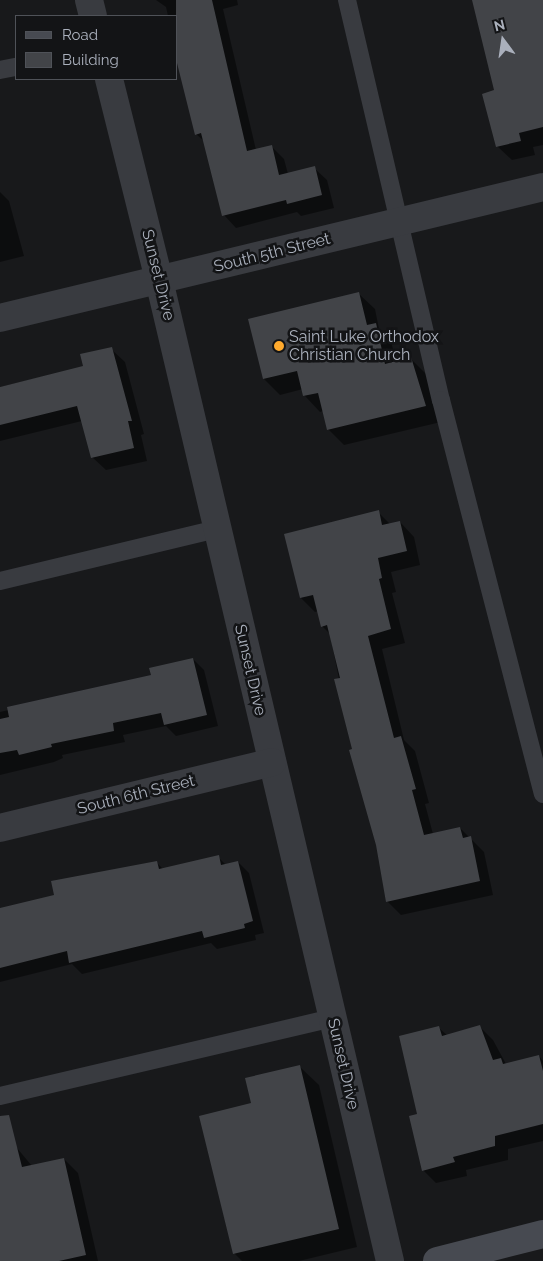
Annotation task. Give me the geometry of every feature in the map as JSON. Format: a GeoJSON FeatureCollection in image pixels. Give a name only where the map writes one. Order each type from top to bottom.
{"type":"FeatureCollection","features":[{"type":"Feature","properties":{"kind":"main road"},"geometry":{"type":"LineString","coordinates":[[436,1261],[543,1234]]}},
{"type":"Feature","properties":{"kind":"street"},"geometry":{"type":"LineString","coordinates":[[89,0],[93,15]]}},
{"type":"Feature","properties":{"kind":"street","name":"Sunset Drive"},"geometry":{"type":"LineString","coordinates":[[108,80],[160,280],[390,1261]]}},
{"type":"Feature","properties":{"kind":"street","name":"South 5th Street"},"geometry":{"type":"LineString","coordinates":[[0,318],[543,187]]}},
{"type":"Feature","properties":{"kind":"street","name":"South 6th Street"},"geometry":{"type":"LineString","coordinates":[[0,828],[272,762]]}},
{"type":"Feature","properties":{"kind":"lane"},"geometry":{"type":"LineString","coordinates":[[347,0],[441,400],[543,794]]}},
{"type":"Feature","properties":{"kind":"lane"},"geometry":{"type":"LineString","coordinates":[[0,70],[15,67]]}},
{"type":"Feature","properties":{"kind":"lane"},"geometry":{"type":"LineString","coordinates":[[0,580],[217,529]]}},
{"type":"Feature","properties":{"kind":"lane"},"geometry":{"type":"LineString","coordinates":[[0,1096],[332,1018]]}},
{"type":"Feature","properties":{"kind":"building"},"geometry":{"type":"Polygon","coordinates":[[[176,0],[212,0],[247,151],[272,145],[279,175],[315,166],[322,195],[287,204],[286,200],[222,216],[201,133],[195,135],[178,67],[178,15],[176,15],[176,0]]]}},
{"type":"Feature","properties":{"kind":"building"},"geometry":{"type":"Polygon","coordinates":[[[472,0],[543,0],[543,127],[519,133],[521,141],[496,147],[482,94],[494,90],[472,0]]]}},
{"type":"Feature","properties":{"kind":"building"},"geometry":{"type":"Polygon","coordinates":[[[359,292],[367,325],[376,323],[385,364],[411,357],[426,406],[327,430],[318,393],[303,396],[297,371],[263,379],[248,319],[359,292]]]}},
{"type":"Feature","properties":{"kind":"building"},"geometry":{"type":"Polygon","coordinates":[[[112,347],[132,421],[128,421],[134,448],[91,458],[77,406],[0,425],[0,387],[83,366],[80,354],[112,347]]]}},
{"type":"Feature","properties":{"kind":"building"},"geometry":{"type":"Polygon","coordinates":[[[379,510],[382,525],[400,521],[407,551],[378,558],[382,578],[379,579],[391,629],[368,636],[394,738],[401,736],[416,789],[412,790],[424,835],[460,827],[463,838],[471,836],[480,881],[386,902],[376,845],[349,750],[352,749],[334,679],[340,678],[327,625],[321,627],[313,595],[300,598],[284,534],[379,510]]]}},
{"type":"Feature","properties":{"kind":"building"},"geometry":{"type":"Polygon","coordinates":[[[193,658],[207,715],[164,725],[161,713],[113,723],[114,731],[51,744],[52,747],[19,755],[17,750],[0,753],[0,719],[9,717],[7,707],[151,675],[149,668],[193,658]]]}},
{"type":"Feature","properties":{"kind":"building"},"geometry":{"type":"Polygon","coordinates":[[[219,855],[221,865],[238,861],[253,921],[244,924],[245,928],[204,938],[202,931],[69,963],[67,951],[0,968],[0,908],[54,895],[51,881],[157,861],[159,869],[219,855]]]}},
{"type":"Feature","properties":{"kind":"building"},"geometry":{"type":"Polygon","coordinates":[[[480,1025],[493,1060],[501,1058],[503,1064],[539,1055],[543,1071],[543,1124],[495,1136],[495,1146],[453,1157],[455,1162],[422,1171],[409,1116],[417,1114],[399,1036],[439,1026],[442,1036],[480,1025]]]}},
{"type":"Feature","properties":{"kind":"building"},"geometry":{"type":"Polygon","coordinates":[[[300,1065],[339,1229],[233,1254],[199,1116],[251,1103],[245,1078],[300,1065]]]}},
{"type":"Feature","properties":{"kind":"building"},"geometry":{"type":"Polygon","coordinates":[[[9,1115],[22,1167],[64,1158],[86,1255],[59,1261],[0,1261],[0,1116],[9,1115]]]}},
{"type":"Feature","properties":{"kind":"place","name":"Saint Luke Orthodox Christian Church"},"geometry":{"type":"Point","coordinates":[279,346]}}]}
